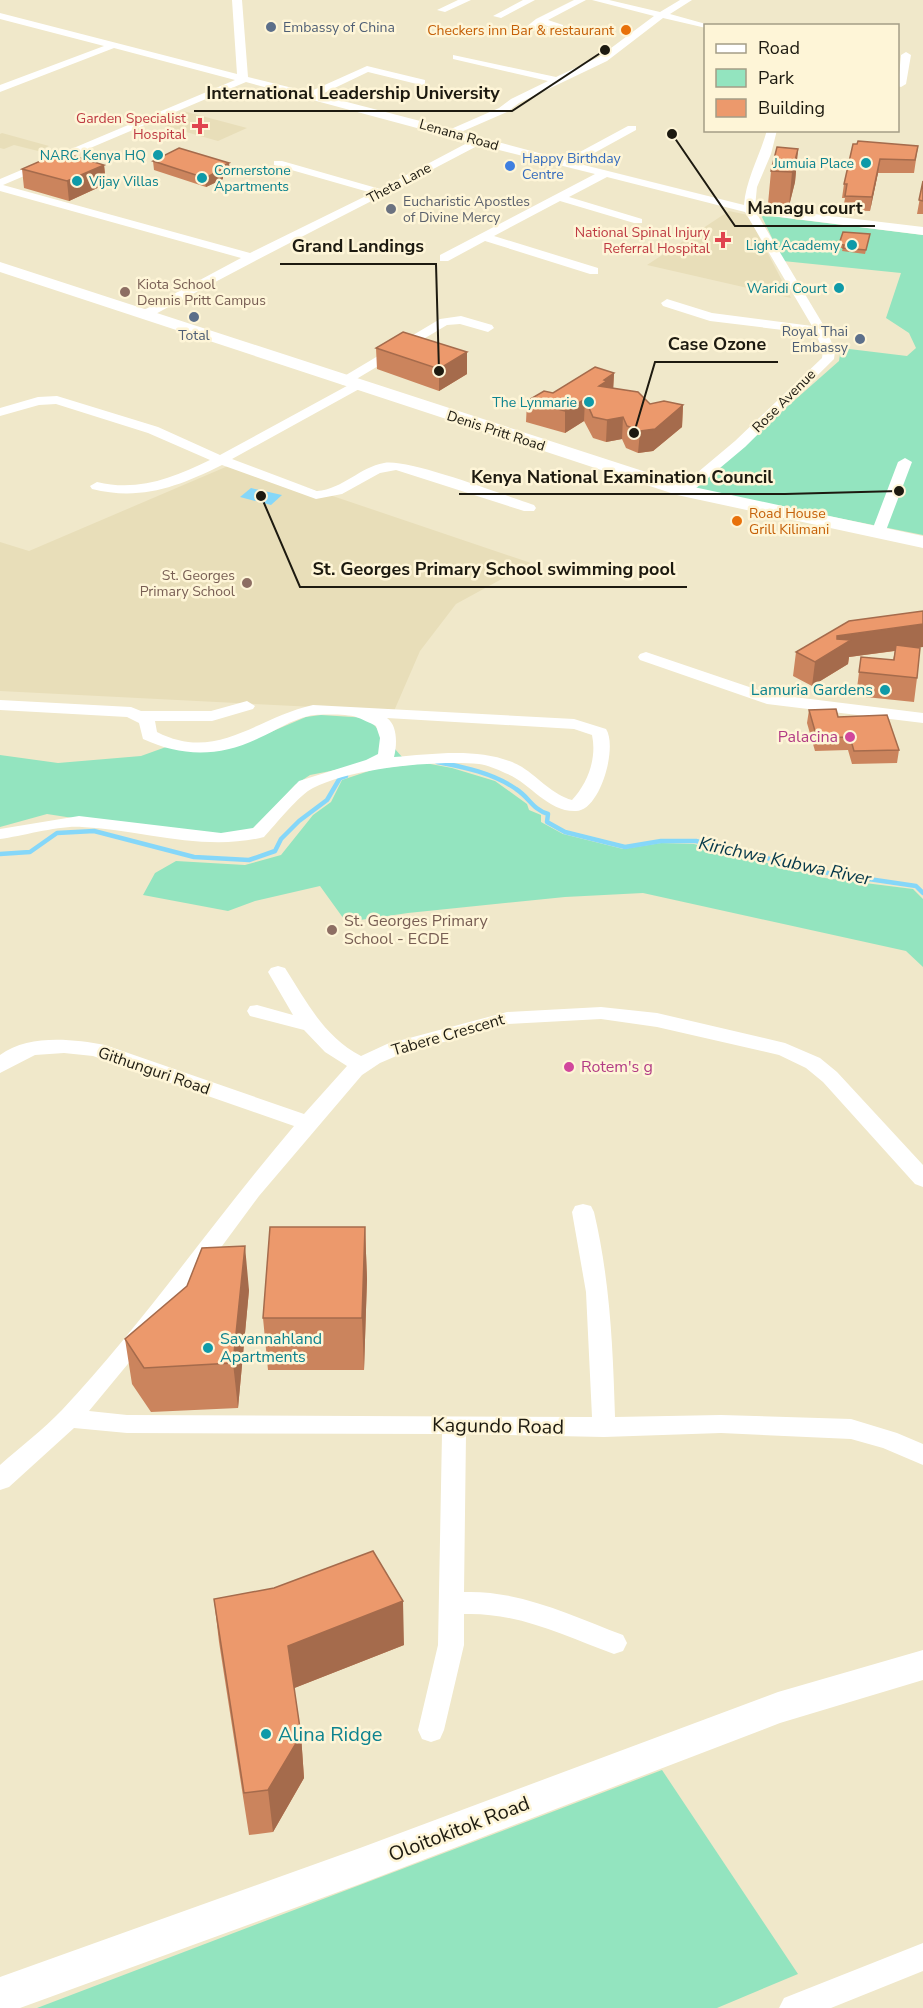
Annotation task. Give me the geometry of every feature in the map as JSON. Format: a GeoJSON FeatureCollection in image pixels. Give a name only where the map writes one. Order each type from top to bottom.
{"type":"FeatureCollection","features":[{"type":"Feature","properties":{"kind":"main road","name":"Denis Pritt Road"},"geometry":{"type":"LineString","coordinates":[[0,267],[684,492],[923,542]]}},
{"type":"Feature","properties":{"kind":"main road","name":"Oloitokitok Road"},"geometry":{"type":"LineString","coordinates":[[0,1996],[360,1866],[778,1708],[921,1664]]}},
{"type":"Feature","properties":{"kind":"street"},"geometry":{"type":"LineString","coordinates":[[0,183],[243,80],[237,0]]}},
{"type":"Feature","properties":{"kind":"street"},"geometry":{"type":"LineString","coordinates":[[442,10],[466,0]]}},
{"type":"Feature","properties":{"kind":"street"},"geometry":{"type":"LineString","coordinates":[[498,16],[530,0]]}},
{"type":"Feature","properties":{"kind":"street"},"geometry":{"type":"LineString","coordinates":[[538,21],[581,0]]}},
{"type":"Feature","properties":{"kind":"street"},"geometry":{"type":"LineString","coordinates":[[597,0],[704,25]]}},
{"type":"Feature","properties":{"kind":"street"},"geometry":{"type":"LineString","coordinates":[[451,133],[503,110],[515,101],[617,50],[663,14],[687,0]]}},
{"type":"Feature","properties":{"kind":"street","name":"Lenana Road"},"geometry":{"type":"LineString","coordinates":[[0,16],[749,210],[923,231]]}},
{"type":"Feature","properties":{"kind":"street"},"geometry":{"type":"LineString","coordinates":[[0,89],[114,45]]}},
{"type":"Feature","properties":{"kind":"street"},"geometry":{"type":"LineString","coordinates":[[901,84],[906,55]]}},
{"type":"Feature","properties":{"kind":"street"},"geometry":{"type":"LineString","coordinates":[[457,57],[559,81]]}},
{"type":"Feature","properties":{"kind":"street"},"geometry":{"type":"LineString","coordinates":[[310,96],[367,69],[421,82]]}},
{"type":"Feature","properties":{"kind":"street"},"geometry":{"type":"LineString","coordinates":[[566,164],[632,128]]}},
{"type":"Feature","properties":{"kind":"street"},"geometry":{"type":"LineString","coordinates":[[749,210],[751,187],[766,154],[772,132]]}},
{"type":"Feature","properties":{"kind":"street","name":"Theta Lane"},"geometry":{"type":"LineString","coordinates":[[251,257],[320,224],[478,141]]}},
{"type":"Feature","properties":{"kind":"street"},"geometry":{"type":"LineString","coordinates":[[278,163],[380,192]]}},
{"type":"Feature","properties":{"kind":"street"},"geometry":{"type":"LineString","coordinates":[[444,258],[604,174]]}},
{"type":"Feature","properties":{"kind":"street"},"geometry":{"type":"LineString","coordinates":[[0,188],[251,257]]}},
{"type":"Feature","properties":{"kind":"street"},"geometry":{"type":"LineString","coordinates":[[558,197],[638,221]]}},
{"type":"Feature","properties":{"kind":"street","name":"Rose Avenue"},"geometry":{"type":"LineString","coordinates":[[684,492],[740,444],[785,398],[828,359],[829,351],[820,332],[749,210]]}},
{"type":"Feature","properties":{"kind":"street"},"geometry":{"type":"LineString","coordinates":[[484,237],[594,271]]}},
{"type":"Feature","properties":{"kind":"street"},"geometry":{"type":"LineString","coordinates":[[146,314],[251,257]]}},
{"type":"Feature","properties":{"kind":"street"},"geometry":{"type":"LineString","coordinates":[[667,303],[710,317],[820,332]]}},
{"type":"Feature","properties":{"kind":"street"},"geometry":{"type":"LineString","coordinates":[[97,486],[118,491],[155,486],[183,478],[221,460],[350,383],[444,322],[461,320],[488,328]]}},
{"type":"Feature","properties":{"kind":"street"},"geometry":{"type":"LineString","coordinates":[[0,412],[38,401],[57,400],[153,430],[221,460],[316,495],[333,494],[379,466],[397,465],[530,508]]}},
{"type":"Feature","properties":{"kind":"street"},"geometry":{"type":"LineString","coordinates":[[878,533],[905,462]]}},
{"type":"Feature","properties":{"kind":"street"},"geometry":{"type":"LineString","coordinates":[[646,657],[766,699],[923,718]]}},
{"type":"Feature","properties":{"kind":"street"},"geometry":{"type":"LineString","coordinates":[[0,705],[114,710],[141,716],[212,716],[247,706]]}},
{"type":"Feature","properties":{"kind":"street"},"geometry":{"type":"LineString","coordinates":[[141,716],[147,721],[149,735],[169,745],[194,747],[220,746],[243,740],[301,712],[313,710],[566,724],[592,728],[600,733],[603,748],[593,788],[576,806],[557,801],[514,770],[482,759],[372,764]]}},
{"type":"Feature","properties":{"kind":"street"},"geometry":{"type":"LineString","coordinates":[[0,834],[79,821],[221,838],[258,833],[305,785],[372,764],[386,756],[388,738],[384,723],[357,712]]}},
{"type":"Feature","properties":{"kind":"street"},"geometry":{"type":"LineString","coordinates":[[278,972],[308,1023],[339,1054],[361,1065]]}},
{"type":"Feature","properties":{"kind":"street"},"geometry":{"type":"LineString","coordinates":[[257,1011],[283,1019],[308,1023]]}},
{"type":"Feature","properties":{"kind":"street","name":"Tabere Crescent"},"geometry":{"type":"LineString","coordinates":[[0,1480],[69,1418],[186,1278],[250,1191],[335,1091],[361,1065],[394,1049],[507,1018],[601,1012],[657,1020],[785,1050],[813,1063],[830,1077],[923,1179]]}},
{"type":"Feature","properties":{"kind":"street","name":"Githunguri Road"},"geometry":{"type":"LineString","coordinates":[[0,1066],[9,1057],[22,1052],[65,1046],[85,1047],[309,1124]]}},
{"type":"Feature","properties":{"kind":"street"},"geometry":{"type":"LineString","coordinates":[[583,1212],[591,1238],[598,1305],[604,1427]]}},
{"type":"Feature","properties":{"kind":"street","name":"Kagundo Road"},"geometry":{"type":"LineString","coordinates":[[69,1418],[127,1424],[604,1427],[721,1424],[851,1429],[889,1440],[923,1455]]}},
{"type":"Feature","properties":{"kind":"street"},"geometry":{"type":"LineString","coordinates":[[431,1730],[451,1645],[454,1425]]}},
{"type":"Feature","properties":{"kind":"street"},"geometry":{"type":"LineString","coordinates":[[452,1603],[488,1602],[524,1609],[614,1643]]}},
{"type":"Feature","properties":{"kind":"street"},"geometry":{"type":"LineString","coordinates":[[794,2008],[923,1957]]}},
{"type":"Feature","properties":{"kind":"shaded area","name":"Garden Specialist Hospital"},"geometry":{"type":"Polygon","coordinates":[[[183,111],[247,128],[218,141],[154,123],[183,111]]]}},
{"type":"Feature","properties":{"kind":"shaded area"},"geometry":{"type":"Polygon","coordinates":[[[0,134],[49,146],[38,151],[14,145],[4,149],[0,148],[0,134]]]}},
{"type":"Feature","properties":{"kind":"shaded area","name":"National Spinal Injury Referral Hospital"},"geometry":{"type":"Polygon","coordinates":[[[729,211],[748,215],[791,298],[647,265],[729,211]]]}},
{"type":"Feature","properties":{"kind":"shaded area","name":"St. Georges Primary School"},"geometry":{"type":"Polygon","coordinates":[[[235,463],[531,563],[456,604],[420,651],[394,711],[0,691],[0,542],[29,551],[235,463]]]}},
{"type":"Feature","properties":{"kind":"green space"},"geometry":{"type":"Polygon","coordinates":[[[761,215],[923,235],[923,535],[694,489],[839,361],[841,348],[907,356],[916,348],[909,333],[886,318],[901,273],[783,261],[761,215]]]}},
{"type":"Feature","properties":{"kind":"green space"},"geometry":{"type":"Polygon","coordinates":[[[321,715],[368,718],[402,757],[310,775],[295,785],[253,831],[236,836],[131,827],[47,814],[0,827],[0,755],[58,763],[141,756],[166,747],[191,751],[266,734],[306,717],[321,715]]]}},
{"type":"Feature","properties":{"kind":"green space"},"geometry":{"type":"Polygon","coordinates":[[[425,763],[452,768],[495,781],[527,804],[529,810],[541,815],[541,822],[563,834],[623,849],[661,843],[694,844],[825,878],[913,889],[923,899],[923,967],[906,951],[643,893],[565,897],[408,913],[346,922],[320,886],[255,901],[228,911],[143,895],[155,873],[176,861],[245,865],[281,855],[313,815],[331,802],[342,780],[375,769],[425,763]]]}},
{"type":"Feature","properties":{"kind":"green space"},"geometry":{"type":"Polygon","coordinates":[[[662,1770],[798,1974],[717,2008],[37,2008],[662,1770]]]}},
{"type":"Feature","properties":{"kind":"water"},"geometry":{"type":"Polygon","coordinates":[[[251,488],[282,495],[271,505],[240,497],[251,488]]]}},
{"type":"Feature","properties":{"kind":"building"},"geometry":{"type":"Polygon","coordinates":[[[858,141],[918,146],[915,160],[880,159],[872,197],[845,196],[847,184],[844,184],[853,144],[857,144],[858,141]]]}},
{"type":"Feature","properties":{"kind":"building"},"geometry":{"type":"Polygon","coordinates":[[[777,147],[798,149],[792,172],[771,171],[777,147]]]}},
{"type":"Feature","properties":{"kind":"building"},"geometry":{"type":"Polygon","coordinates":[[[179,148],[229,163],[218,168],[223,169],[205,178],[153,161],[179,148]]]}},
{"type":"Feature","properties":{"kind":"building"},"geometry":{"type":"Polygon","coordinates":[[[61,152],[104,165],[67,181],[22,169],[61,152]]]}},
{"type":"Feature","properties":{"kind":"building"},"geometry":{"type":"Polygon","coordinates":[[[923,181],[923,201],[919,200],[923,181]]]}},
{"type":"Feature","properties":{"kind":"building"},"geometry":{"type":"Polygon","coordinates":[[[843,232],[870,234],[866,250],[843,248],[844,245],[839,244],[843,232]]]}},
{"type":"Feature","properties":{"kind":"building"},"geometry":{"type":"Polygon","coordinates":[[[403,332],[467,352],[439,369],[376,348],[403,332]]]}},
{"type":"Feature","properties":{"kind":"building"},"geometry":{"type":"Polygon","coordinates":[[[595,367],[614,373],[599,386],[638,392],[650,404],[664,401],[683,405],[655,429],[640,431],[627,426],[623,417],[607,420],[593,417],[585,399],[565,411],[527,401],[544,391],[553,393],[595,367]]]}},
{"type":"Feature","properties":{"kind":"building"},"geometry":{"type":"Polygon","coordinates":[[[923,611],[923,624],[837,636],[837,639],[851,640],[815,662],[796,652],[849,621],[923,611]]]}},
{"type":"Feature","properties":{"kind":"building"},"geometry":{"type":"Polygon","coordinates":[[[896,645],[920,648],[917,678],[859,672],[861,657],[894,660],[896,645]]]}},
{"type":"Feature","properties":{"kind":"building"},"geometry":{"type":"Polygon","coordinates":[[[836,709],[838,717],[887,715],[899,750],[854,751],[850,737],[817,738],[809,710],[836,709]]]}},
{"type":"Feature","properties":{"kind":"building"},"geometry":{"type":"Polygon","coordinates":[[[270,1227],[365,1227],[362,1318],[263,1318],[270,1227]]]}},
{"type":"Feature","properties":{"kind":"building"},"geometry":{"type":"Polygon","coordinates":[[[245,1246],[233,1363],[144,1368],[125,1339],[187,1286],[202,1248],[245,1246]]]}},
{"type":"Feature","properties":{"kind":"building"},"geometry":{"type":"Polygon","coordinates":[[[373,1551],[403,1601],[288,1646],[301,1735],[268,1790],[244,1793],[214,1599],[274,1588],[373,1551]]]}},
{"type":"Feature","properties":{"kind":"waterway","name":"Kirichwa Kubwa River"},"geometry":{"type":"LineString","coordinates":[[437,762],[478,771],[507,783],[521,792],[538,809],[548,814],[547,822],[565,832],[625,847],[661,841],[696,841],[828,873],[916,886],[923,893]]}},
{"type":"Feature","properties":{"kind":"waterway","name":"Kirichwa Kubwa River"},"geometry":{"type":"LineString","coordinates":[[0,854],[30,852],[57,833],[94,831],[194,857],[249,860],[275,851],[281,839],[299,821],[327,800],[340,778],[346,776]]}},
{"type":"Feature","properties":{"kind":"place","name":"Embassy of China"},"geometry":{"type":"Point","coordinates":[271,27]}},
{"type":"Feature","properties":{"kind":"place","name":"Checkers inn Bar & restaurant"},"geometry":{"type":"Point","coordinates":[626,30]}},
{"type":"Feature","properties":{"kind":"place","name":"International Leadership University"},"geometry":{"type":"Point","coordinates":[605,50]}},
{"type":"Feature","properties":{"kind":"place","name":"Garden Specialist Hospital"},"geometry":{"type":"Point","coordinates":[200,126]}},
{"type":"Feature","properties":{"kind":"place","name":"Managu court"},"geometry":{"type":"Point","coordinates":[672,134]}},
{"type":"Feature","properties":{"kind":"place","name":"NARC Kenya HQ"},"geometry":{"type":"Point","coordinates":[158,155]}},
{"type":"Feature","properties":{"kind":"place","name":"Jumuia Place"},"geometry":{"type":"Point","coordinates":[866,163]}},
{"type":"Feature","properties":{"kind":"place","name":"Happy Birthday Centre"},"geometry":{"type":"Point","coordinates":[510,166]}},
{"type":"Feature","properties":{"kind":"place","name":"Cornerstone Apartments"},"geometry":{"type":"Point","coordinates":[202,178]}},
{"type":"Feature","properties":{"kind":"place","name":"Vijay Villas"},"geometry":{"type":"Point","coordinates":[77,181]}},
{"type":"Feature","properties":{"kind":"place","name":"Eucharistic Apostles of Divine Mercy"},"geometry":{"type":"Point","coordinates":[391,209]}},
{"type":"Feature","properties":{"kind":"place","name":"National Spinal Injury Referral Hospital"},"geometry":{"type":"Point","coordinates":[723,240]}},
{"type":"Feature","properties":{"kind":"place","name":"Light Academy"},"geometry":{"type":"Point","coordinates":[852,245]}},
{"type":"Feature","properties":{"kind":"place","name":"Waridi Court"},"geometry":{"type":"Point","coordinates":[839,288]}},
{"type":"Feature","properties":{"kind":"place","name":"Kiota School Dennis Pritt Campus"},"geometry":{"type":"Point","coordinates":[125,292]}},
{"type":"Feature","properties":{"kind":"place","name":"Total"},"geometry":{"type":"Point","coordinates":[194,317]}},
{"type":"Feature","properties":{"kind":"place","name":"Royal Thai Embassy"},"geometry":{"type":"Point","coordinates":[860,339]}},
{"type":"Feature","properties":{"kind":"place","name":"Grand Landings"},"geometry":{"type":"Point","coordinates":[439,371]}},
{"type":"Feature","properties":{"kind":"place","name":"The Lynmarie"},"geometry":{"type":"Point","coordinates":[589,402]}},
{"type":"Feature","properties":{"kind":"place","name":"Case Ozone"},"geometry":{"type":"Point","coordinates":[634,433]}},
{"type":"Feature","properties":{"kind":"place","name":"Kenya National Examination Council"},"geometry":{"type":"Point","coordinates":[899,491]}},
{"type":"Feature","properties":{"kind":"place","name":"St. Georges Primary School swimming pool"},"geometry":{"type":"Point","coordinates":[261,496]}},
{"type":"Feature","properties":{"kind":"place","name":"Road House Grill Kilimani"},"geometry":{"type":"Point","coordinates":[737,521]}},
{"type":"Feature","properties":{"kind":"place","name":"St. Georges Primary School"},"geometry":{"type":"Point","coordinates":[247,583]}},
{"type":"Feature","properties":{"kind":"place","name":"Lamuria Gardens"},"geometry":{"type":"Point","coordinates":[885,690]}},
{"type":"Feature","properties":{"kind":"place","name":"Palacina"},"geometry":{"type":"Point","coordinates":[850,737]}},
{"type":"Feature","properties":{"kind":"place","name":"St. Georges Primary School - ECDE"},"geometry":{"type":"Point","coordinates":[332,930]}},
{"type":"Feature","properties":{"kind":"place","name":"Rotem's g"},"geometry":{"type":"Point","coordinates":[569,1067]}},
{"type":"Feature","properties":{"kind":"place","name":"Savannahland Apartments"},"geometry":{"type":"Point","coordinates":[208,1348]}},
{"type":"Feature","properties":{"kind":"place","name":"Alina Ridge"},"geometry":{"type":"Point","coordinates":[266,1734]}}]}
